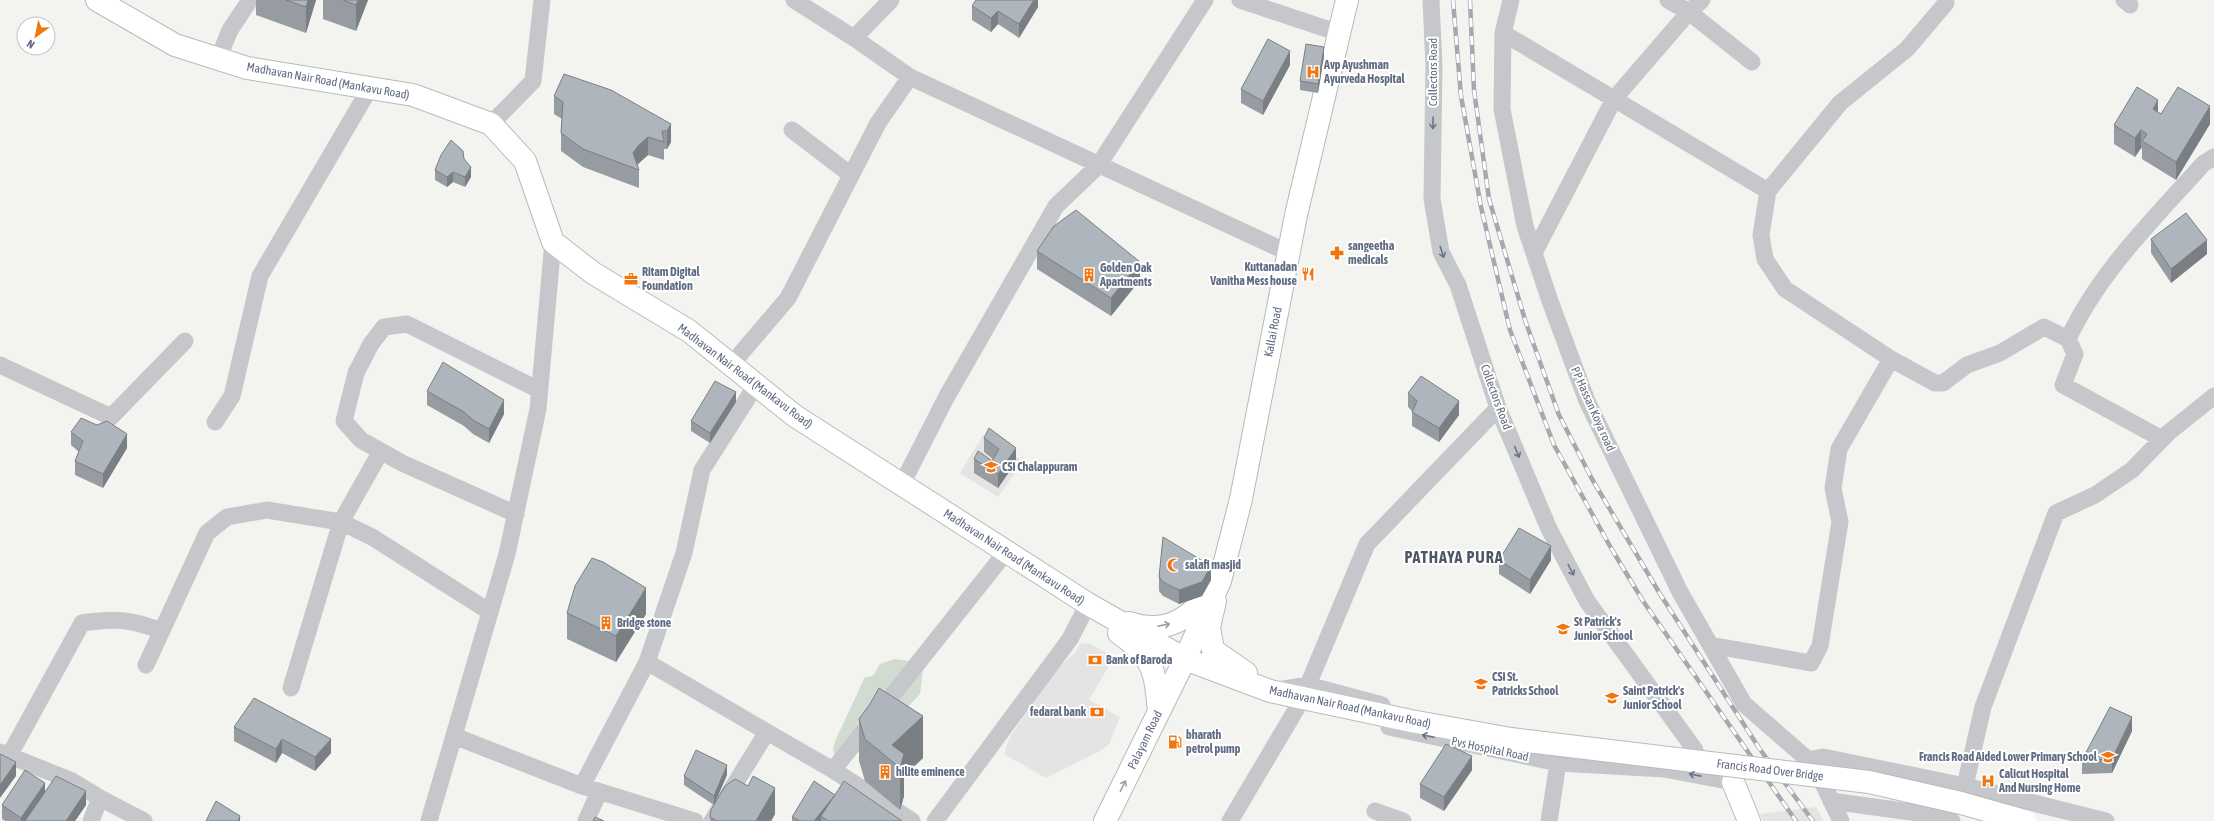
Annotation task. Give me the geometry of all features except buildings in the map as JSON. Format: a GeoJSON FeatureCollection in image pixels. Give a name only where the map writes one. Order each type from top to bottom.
{"type":"FeatureCollection","features":[{"type":"Feature","properties":{"kind":"main road","name":"Madhavan Nair Road (Mankavu Road)"},"geometry":{"type":"LineString","coordinates":[[97,0],[175,45],[218,59],[247,68],[413,95],[491,124],[525,161],[553,242],[593,273],[689,331],[795,416],[1088,604],[1185,659],[1262,687],[1512,739]]}},
{"type":"Feature","properties":{"kind":"main road","name":"Kallai Road"},"geometry":{"type":"LineString","coordinates":[[1185,659],[1220,580],[1241,498],[1289,254],[1347,0]]}},
{"type":"Feature","properties":{"kind":"main road"},"geometry":{"type":"LineString","coordinates":[[1113,617],[1146,627],[1164,626],[1184,619],[1197,608],[1220,580]]}},
{"type":"Feature","properties":{"kind":"main road"},"geometry":{"type":"LineString","coordinates":[[1220,580],[1209,627],[1213,650],[1262,687]]}},
{"type":"Feature","properties":{"kind":"main road"},"geometry":{"type":"LineString","coordinates":[[1088,604],[1100,617],[1136,645],[1148,659],[1155,675],[1160,711]]}},
{"type":"Feature","properties":{"kind":"main road","name":"Palayam Road"},"geometry":{"type":"LineString","coordinates":[[1106,821],[1185,659]]}},
{"type":"Feature","properties":{"kind":"main road","name":"Francis Road Over Bridge"},"geometry":{"type":"LineString","coordinates":[[1512,739],[1869,782],[1961,803],[2025,821]]}},
{"type":"Feature","properties":{"kind":"main road","name":"Pvs Hospital Road"},"geometry":{"type":"LineString","coordinates":[[1733,782],[1748,821]]}},
{"type":"Feature","properties":{"kind":"street"},"geometry":{"type":"LineString","coordinates":[[218,59],[230,30],[250,0]]}},
{"type":"Feature","properties":{"kind":"street"},"geometry":{"type":"LineString","coordinates":[[491,124],[533,81],[542,0]]}},
{"type":"Feature","properties":{"kind":"street"},"geometry":{"type":"LineString","coordinates":[[794,0],[854,38],[910,77],[1289,254]]}},
{"type":"Feature","properties":{"kind":"street"},"geometry":{"type":"LineString","coordinates":[[854,38],[891,0]]}},
{"type":"Feature","properties":{"kind":"street"},"geometry":{"type":"LineString","coordinates":[[902,484],[947,396],[1056,206],[1098,166],[1205,0]]}},
{"type":"Feature","properties":{"kind":"street"},"geometry":{"type":"LineString","coordinates":[[1240,0],[1339,33]]}},
{"type":"Feature","properties":{"kind":"street","name":"Collectors Road"},"geometry":{"type":"LineString","coordinates":[[1431,0],[1434,66],[1432,199],[1440,252],[1458,285],[1498,408],[1549,529],[1587,600],[1695,750]]}},
{"type":"Feature","properties":{"kind":"street","name":"PP Hassan Koya road"},"geometry":{"type":"LineString","coordinates":[[1511,0],[1503,33],[1502,109],[1525,226],[1587,401],[1680,592],[1744,704],[1811,763]]}},
{"type":"Feature","properties":{"kind":"street"},"geometry":{"type":"LineString","coordinates":[[1668,0],[1689,12],[1752,62]]}},
{"type":"Feature","properties":{"kind":"street"},"geometry":{"type":"LineString","coordinates":[[1534,253],[1614,99],[1689,12],[1702,0]]}},
{"type":"Feature","properties":{"kind":"street"},"geometry":{"type":"LineString","coordinates":[[1946,3],[1908,49],[1840,103],[1768,192],[1761,235],[1765,259],[1785,289],[1891,359],[1935,383],[1943,383],[1967,365],[2000,353],[2044,327],[2068,339],[2075,354],[2063,385],[2162,440]]}},
{"type":"Feature","properties":{"kind":"street"},"geometry":{"type":"LineString","coordinates":[[1503,33],[1768,192]]}},
{"type":"Feature","properties":{"kind":"street"},"geometry":{"type":"LineString","coordinates":[[731,365],[788,298],[878,123],[910,77]]}},
{"type":"Feature","properties":{"kind":"street"},"geometry":{"type":"LineString","coordinates":[[215,422],[232,396],[260,276],[370,88]]}},
{"type":"Feature","properties":{"kind":"street"},"geometry":{"type":"LineString","coordinates":[[792,130],[851,175]]}},
{"type":"Feature","properties":{"kind":"street"},"geometry":{"type":"LineString","coordinates":[[2068,339],[2080,314],[2123,253],[2203,164],[2214,157]]}},
{"type":"Feature","properties":{"kind":"street"},"geometry":{"type":"LineString","coordinates":[[429,821],[507,554],[516,514],[538,409],[553,242]]}},
{"type":"Feature","properties":{"kind":"street"},"geometry":{"type":"LineString","coordinates":[[516,514],[402,463],[381,452],[361,440],[344,421],[356,373],[371,344],[384,327],[407,324],[539,390]]}},
{"type":"Feature","properties":{"kind":"street"},"geometry":{"type":"LineString","coordinates":[[0,365],[111,417],[185,341]]}},
{"type":"Feature","properties":{"kind":"street"},"geometry":{"type":"LineString","coordinates":[[1710,645],[1811,662],[1820,646],[1840,522],[1833,488],[1839,449],[1891,359]]}},
{"type":"Feature","properties":{"kind":"street"},"geometry":{"type":"LineString","coordinates":[[582,786],[647,662],[684,553],[702,470],[756,385]]}},
{"type":"Feature","properties":{"kind":"street"},"geometry":{"type":"LineString","coordinates":[[1965,786],[1983,707],[2056,512],[2096,495],[2132,470],[2162,440],[2214,396]]}},
{"type":"Feature","properties":{"kind":"street"},"geometry":{"type":"LineString","coordinates":[[1308,685],[1367,544],[1498,408]]}},
{"type":"Feature","properties":{"kind":"street"},"geometry":{"type":"LineString","coordinates":[[291,688],[341,522],[381,452]]}},
{"type":"Feature","properties":{"kind":"street"},"geometry":{"type":"LineString","coordinates":[[146,665],[207,533],[226,517],[267,510],[341,522],[372,537],[490,612]]}},
{"type":"Feature","properties":{"kind":"street"},"geometry":{"type":"LineString","coordinates":[[833,770],[1006,552]]}},
{"type":"Feature","properties":{"kind":"street"},"geometry":{"type":"LineString","coordinates":[[935,821],[1070,639],[1088,604]]}},
{"type":"Feature","properties":{"kind":"street"},"geometry":{"type":"LineString","coordinates":[[144,821],[100,798],[72,781],[4,754],[82,624],[110,619],[138,622],[162,631]]}},
{"type":"Feature","properties":{"kind":"street"},"geometry":{"type":"LineString","coordinates":[[647,662],[833,770],[912,821]]}},
{"type":"Feature","properties":{"kind":"street","name":"Pvs Hospital Road"},"geometry":{"type":"LineString","coordinates":[[1308,685],[1414,713],[1503,729],[1695,750],[1729,766],[1733,782],[1664,769],[1558,763],[1297,708],[1262,687],[1308,685]]}},
{"type":"Feature","properties":{"kind":"street"},"geometry":{"type":"LineString","coordinates":[[1230,821],[1297,708]]}},
{"type":"Feature","properties":{"kind":"street"},"geometry":{"type":"LineString","coordinates":[[712,821],[767,732]]}},
{"type":"Feature","properties":{"kind":"street"},"geometry":{"type":"LineString","coordinates":[[454,736],[599,792],[695,821]]}},
{"type":"Feature","properties":{"kind":"street"},"geometry":{"type":"LineString","coordinates":[[1841,821],[1811,763],[1824,757],[1965,786],[2106,821]]}},
{"type":"Feature","properties":{"kind":"street"},"geometry":{"type":"LineString","coordinates":[[1549,821],[1558,763]]}},
{"type":"Feature","properties":{"kind":"street"},"geometry":{"type":"LineString","coordinates":[[586,821],[599,792]]}},
{"type":"Feature","properties":{"kind":"street"},"geometry":{"type":"LineString","coordinates":[[91,821],[100,798]]}},
{"type":"Feature","properties":{"kind":"street"},"geometry":{"type":"LineString","coordinates":[[1831,801],[1925,814],[1952,821]]}},
{"type":"Feature","properties":{"kind":"street"},"geometry":{"type":"LineString","coordinates":[[1375,811],[1403,821]]}},
{"type":"Feature","properties":{"kind":"shaded area","name":"CSI Chalappuram"},"geometry":{"type":"Polygon","coordinates":[[[983,435],[1023,461],[998,497],[960,473],[983,435]]]}},
{"type":"Feature","properties":{"kind":"shaded area"},"geometry":{"type":"Polygon","coordinates":[[[1089,643],[1114,657],[1089,700],[1120,717],[1109,744],[1100,751],[1046,778],[1004,754],[1010,737],[1057,669],[1075,653],[1080,644],[1089,643]]]}},
{"type":"Feature","properties":{"kind":"shaded area"},"geometry":{"type":"Polygon","coordinates":[[[894,659],[909,661],[923,669],[920,694],[906,709],[872,738],[864,751],[835,757],[833,750],[835,741],[865,677],[873,676],[880,664],[894,659]]]}},
{"type":"Feature","properties":{"kind":"shaded area"},"geometry":{"type":"Polygon","coordinates":[[[1816,807],[1824,821],[1763,821],[1760,814],[1816,807]]]}},
{"type":"Feature","properties":{"kind":"railway"},"geometry":{"type":"LineString","coordinates":[[1453,0],[1461,96],[1481,207],[1510,330],[1554,445],[1611,548],[1643,601],[1796,821]]}},
{"type":"Feature","properties":{"kind":"railway"},"geometry":{"type":"LineString","coordinates":[[1470,0],[1474,90],[1489,199],[1526,323],[1559,415],[1592,479],[1660,594],[1759,748],[1813,821]]}},
{"type":"Feature","properties":{"kind":"place","name":"Avp Ayushman Ayurveda Hospital"},"geometry":{"type":"Point","coordinates":[1313,72]}},
{"type":"Feature","properties":{"kind":"place","name":"sangeetha medicals"},"geometry":{"type":"Point","coordinates":[1337,253]}},
{"type":"Feature","properties":{"kind":"place","name":"Kuttanadan Vanitha Mess house"},"geometry":{"type":"Point","coordinates":[1308,274]}},
{"type":"Feature","properties":{"kind":"place","name":"Golden Oak Apartments"},"geometry":{"type":"Point","coordinates":[1089,275]}},
{"type":"Feature","properties":{"kind":"place","name":"Ritam Digital Foundation"},"geometry":{"type":"Point","coordinates":[631,279]}},
{"type":"Feature","properties":{"kind":"place","name":"CSI Chalappuram"},"geometry":{"type":"Point","coordinates":[991,467]}},
{"type":"Feature","properties":{"kind":"place","name":"salafi masjid"},"geometry":{"type":"Point","coordinates":[1174,565]}},
{"type":"Feature","properties":{"kind":"place","name":"Bridge stone"},"geometry":{"type":"Point","coordinates":[606,623]}},
{"type":"Feature","properties":{"kind":"place","name":"St Patrick's Junior School"},"geometry":{"type":"Point","coordinates":[1563,629]}},
{"type":"Feature","properties":{"kind":"place","name":"Bank of Baroda"},"geometry":{"type":"Point","coordinates":[1095,660]}},
{"type":"Feature","properties":{"kind":"place","name":"CSI St. Patricks School"},"geometry":{"type":"Point","coordinates":[1481,684]}},
{"type":"Feature","properties":{"kind":"place","name":"Saint Patrick's Junior School"},"geometry":{"type":"Point","coordinates":[1612,698]}},
{"type":"Feature","properties":{"kind":"place","name":"fedaral bank"},"geometry":{"type":"Point","coordinates":[1097,712]}},
{"type":"Feature","properties":{"kind":"place","name":"bharath petrol pump"},"geometry":{"type":"Point","coordinates":[1175,742]}},
{"type":"Feature","properties":{"kind":"place","name":"Francis Road Aided Lower Primary School"},"geometry":{"type":"Point","coordinates":[2108,757]}},
{"type":"Feature","properties":{"kind":"place","name":"hilite eminence"},"geometry":{"type":"Point","coordinates":[885,772]}},
{"type":"Feature","properties":{"kind":"place","name":"Calicut Hospital And Nursing Home"},"geometry":{"type":"Point","coordinates":[1988,781]}},
{"type":"Feature","properties":{"kind":"district","name":"PATHAYA PURA"},"geometry":{"type":"Point","coordinates":[1454,557]}}]}
